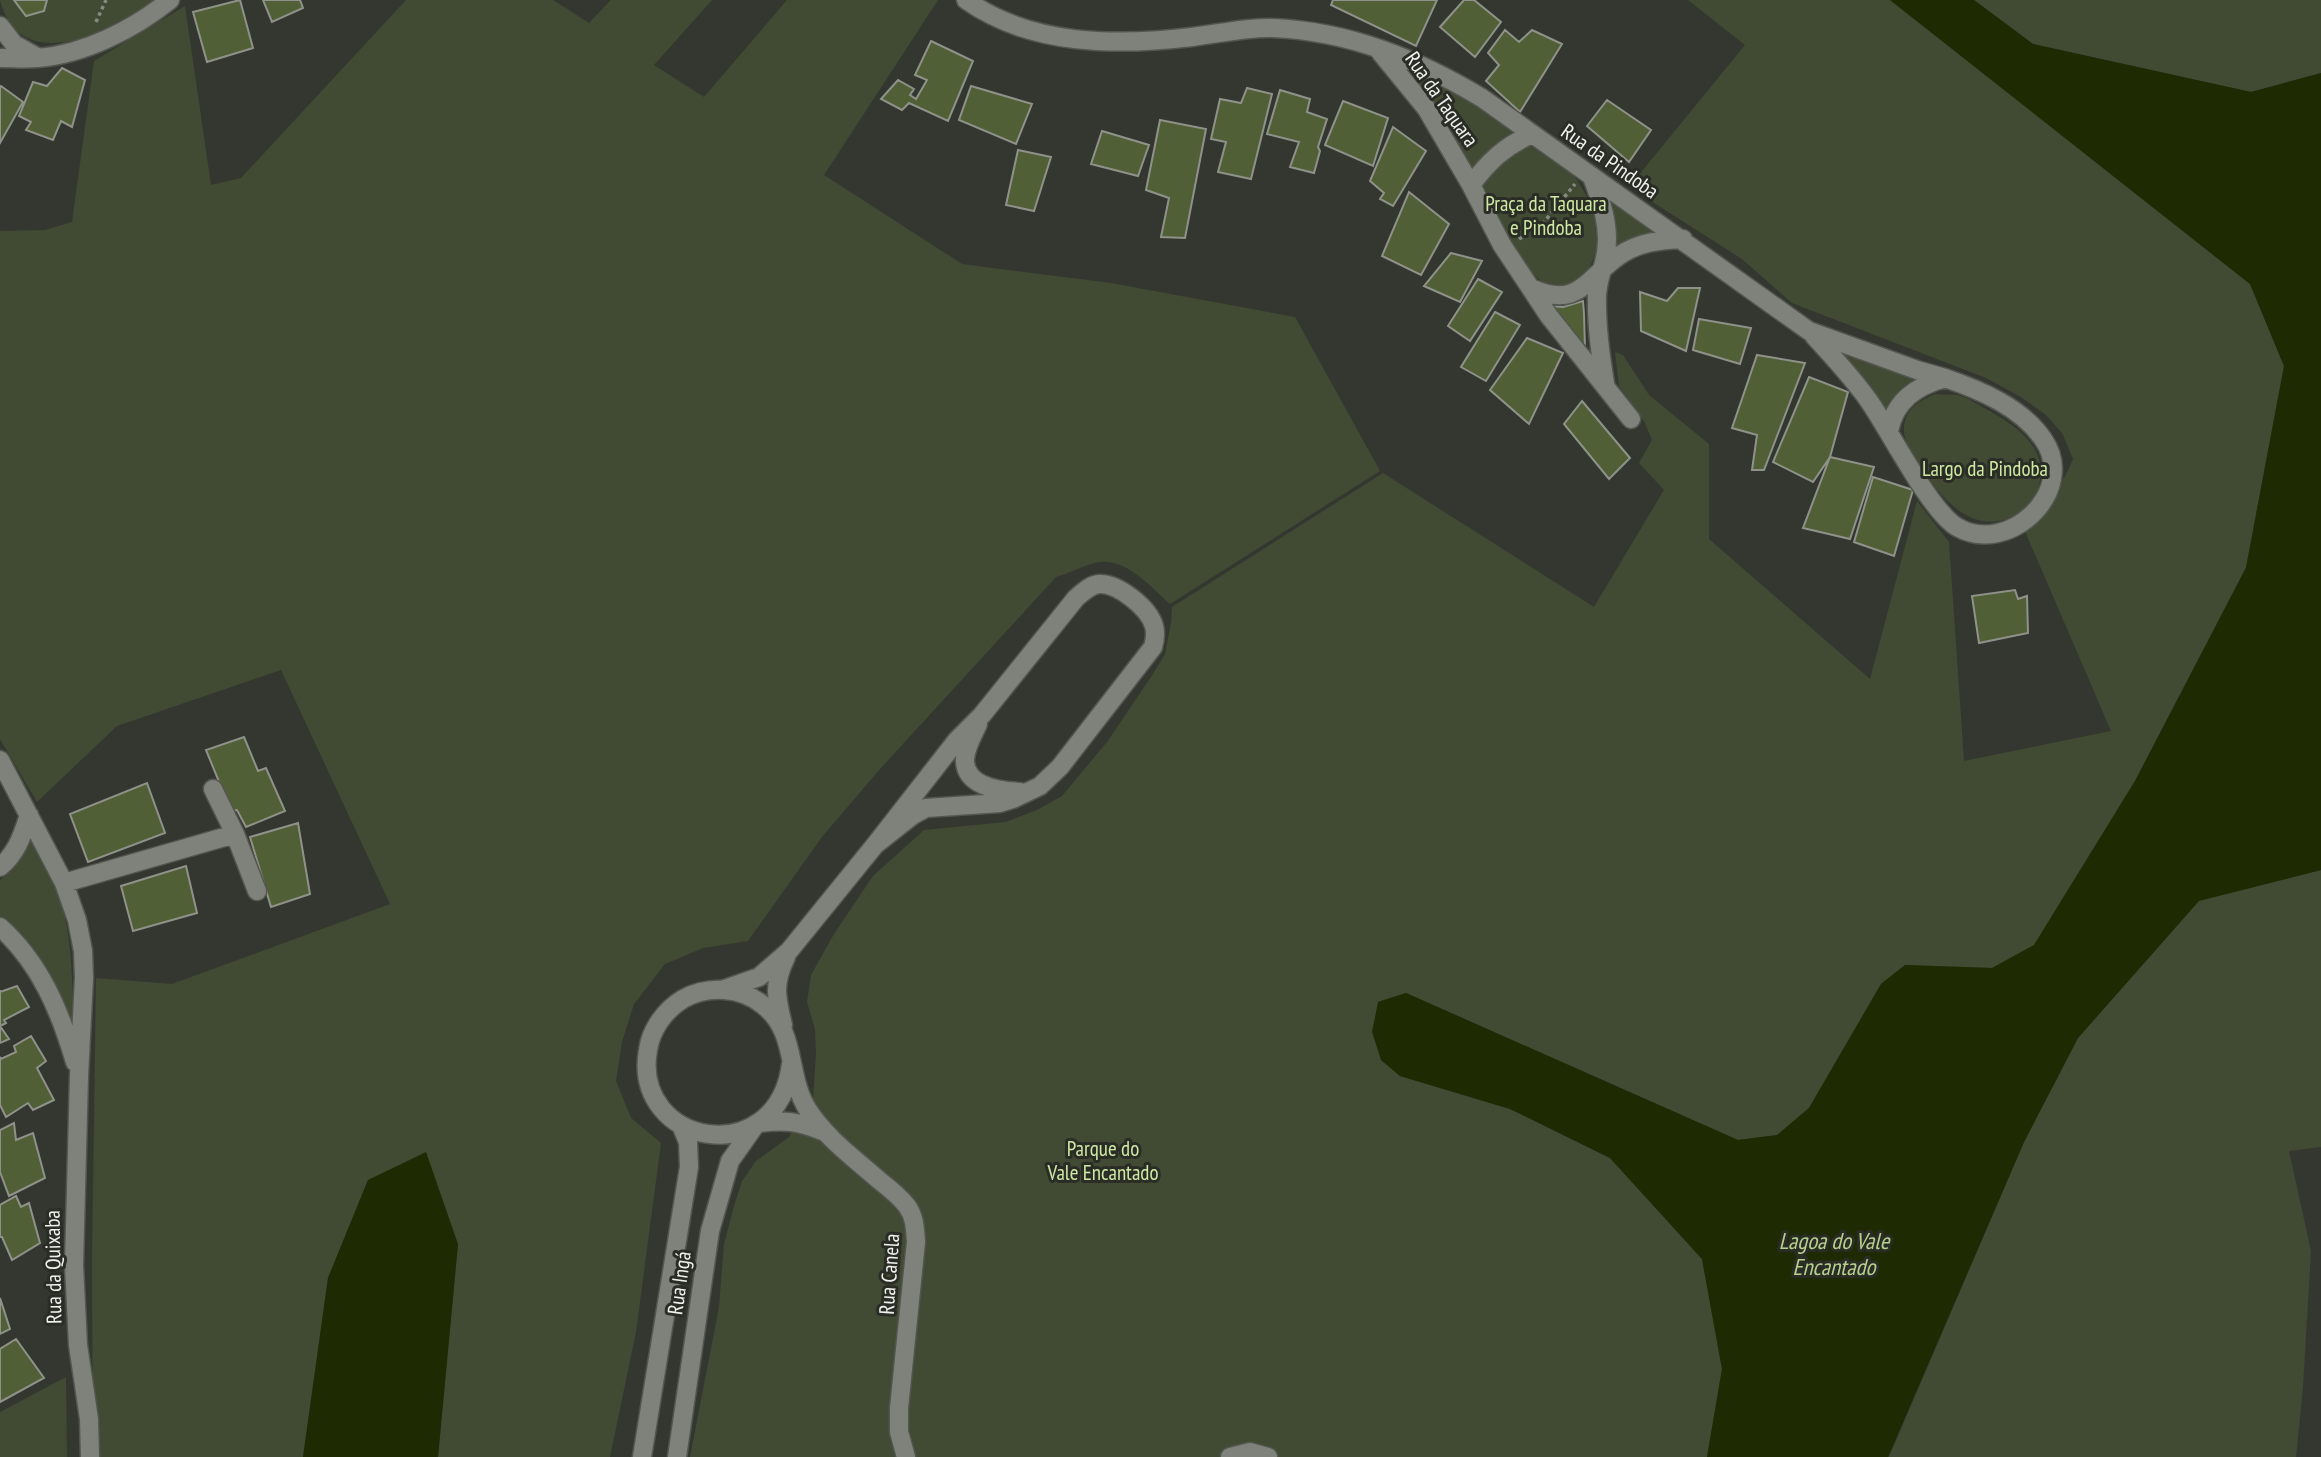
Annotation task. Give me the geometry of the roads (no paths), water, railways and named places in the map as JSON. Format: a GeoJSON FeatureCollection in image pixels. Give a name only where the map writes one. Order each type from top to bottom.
{"type":"FeatureCollection","features":[{"type":"Feature","properties":{"kind":"street"},"geometry":{"type":"LineString","coordinates":[[0,58],[38,58],[73,51],[111,36],[151,15],[170,0]]}},
{"type":"Feature","properties":{"kind":"street","name":"Rua da Taquara"},"geometry":{"type":"LineString","coordinates":[[966,0],[1017,26],[1062,38],[1108,43],[1147,42],[1269,28],[1339,36],[1376,47],[1426,108],[1471,184],[1502,245],[1549,316],[1631,419]]}},
{"type":"Feature","properties":{"kind":"street"},"geometry":{"type":"LineString","coordinates":[[0,26],[15,44],[38,58]]}},
{"type":"Feature","properties":{"kind":"street","name":"Rua da Pindoba"},"geometry":{"type":"LineString","coordinates":[[1376,47],[1449,78],[1482,98],[1809,331],[1844,369],[1889,431],[1930,498],[1944,516],[1958,527],[1976,534],[1995,534],[2013,529],[2029,519],[2041,505],[2050,489],[2053,470],[2043,439],[2025,420],[2000,402],[1945,378],[1809,331]]}},
{"type":"Feature","properties":{"kind":"street"},"geometry":{"type":"LineString","coordinates":[[1471,184],[1497,153],[1532,134]]}},
{"type":"Feature","properties":{"kind":"street"},"geometry":{"type":"LineString","coordinates":[[1588,174],[1605,218],[1607,236],[1606,254],[1599,274],[1597,325],[1605,384]]}},
{"type":"Feature","properties":{"kind":"street"},"geometry":{"type":"LineString","coordinates":[[1531,289],[1546,296],[1558,297],[1581,289],[1619,256],[1639,246],[1659,240],[1683,240]]}},
{"type":"Feature","properties":{"kind":"street"},"geometry":{"type":"LineString","coordinates":[[1889,431],[1892,416],[1900,403],[1926,384],[1945,378]]}},
{"type":"Feature","properties":{"kind":"street"},"geometry":{"type":"LineString","coordinates":[[789,951],[776,982],[776,995],[791,1051],[789,1081],[782,1097],[772,1112],[757,1124],[738,1133],[699,1133],[681,1125],[666,1113],[655,1098],[648,1080],[646,1061],[649,1042],[657,1025],[669,1010],[684,999],[703,992],[722,990],[759,977],[789,951],[957,740],[982,715],[1076,598],[1097,584],[1109,585],[1149,615],[1156,635],[1153,647],[1144,662],[1051,777],[1028,793],[1000,803],[926,808],[913,815],[876,845]]}},
{"type":"Feature","properties":{"kind":"street"},"geometry":{"type":"LineString","coordinates":[[982,715],[964,760],[968,772],[989,788],[1028,793]]}},
{"type":"Feature","properties":{"kind":"street","name":"Rua da Quixaba"},"geometry":{"type":"LineString","coordinates":[[0,760],[64,883],[77,920],[83,950],[74,1265],[78,1345],[89,1419],[90,1457]]}},
{"type":"Feature","properties":{"kind":"street"},"geometry":{"type":"LineString","coordinates":[[214,789],[257,891]]}},
{"type":"Feature","properties":{"kind":"street"},"geometry":{"type":"LineString","coordinates":[[0,867],[20,842],[29,815]]}},
{"type":"Feature","properties":{"kind":"street"},"geometry":{"type":"LineString","coordinates":[[64,883],[235,834]]}},
{"type":"Feature","properties":{"kind":"street","name":"Rua da Quixaba"},"geometry":{"type":"LineString","coordinates":[[0,927],[11,937],[49,989],[65,1028],[79,1076]]}},
{"type":"Feature","properties":{"kind":"street"},"geometry":{"type":"LineString","coordinates":[[722,990],[751,997],[774,1015],[784,1029]]}},
{"type":"Feature","properties":{"kind":"street","name":"Rua Canela"},"geometry":{"type":"LineString","coordinates":[[791,1064],[802,1100],[825,1132],[907,1206],[915,1223],[916,1242],[899,1408],[899,1432],[906,1457]]}},
{"type":"Feature","properties":{"kind":"street","name":"Rua Canela"},"geometry":{"type":"LineString","coordinates":[[757,1124],[785,1120],[799,1122],[825,1132]]}},
{"type":"Feature","properties":{"kind":"street","name":"Rua Ingá"},"geometry":{"type":"LineString","coordinates":[[677,1457],[710,1231],[717,1200],[730,1161],[757,1124]]}},
{"type":"Feature","properties":{"kind":"street","name":"Rua Ingá"},"geometry":{"type":"LineString","coordinates":[[642,1457],[689,1167],[688,1142],[681,1125]]}},
{"type":"Feature","properties":{"kind":"street"},"geometry":{"type":"LineString","coordinates":[[1230,1457],[1250,1452],[1268,1457]]}},
{"type":"Feature","properties":{"kind":"water","name":"Lagoa do Vale Encantado"},"geometry":{"type":"Polygon","coordinates":[[[1890,0],[1974,0],[2033,44],[2251,92],[2321,73],[2321,870],[2199,901],[2078,1038],[2024,1142],[1888,1457],[1707,1457],[1722,1369],[1702,1259],[1610,1158],[1510,1109],[1400,1076],[1381,1060],[1372,1032],[1378,1002],[1406,993],[1738,1140],[1777,1135],[1809,1108],[1881,984],[1905,965],[1992,968],[2034,945],[2135,781],[2246,568],[2284,366],[2250,284],[1890,0]]]}},
{"type":"Feature","properties":{"kind":"water"},"geometry":{"type":"Polygon","coordinates":[[[426,1152],[458,1244],[438,1457],[303,1457],[328,1278],[368,1180],[426,1152]]]}},
{"type":"Feature","properties":{"kind":"park label","name":"Praça da Taquara e Pindoba"},"geometry":{"type":"Point","coordinates":[1546,215]}},
{"type":"Feature","properties":{"kind":"park label","name":"Largo da Pindoba"},"geometry":{"type":"Point","coordinates":[1985,468]}},
{"type":"Feature","properties":{"kind":"park label","name":"Parque do Vale Encantado"},"geometry":{"type":"Point","coordinates":[1103,1160]}}]}
